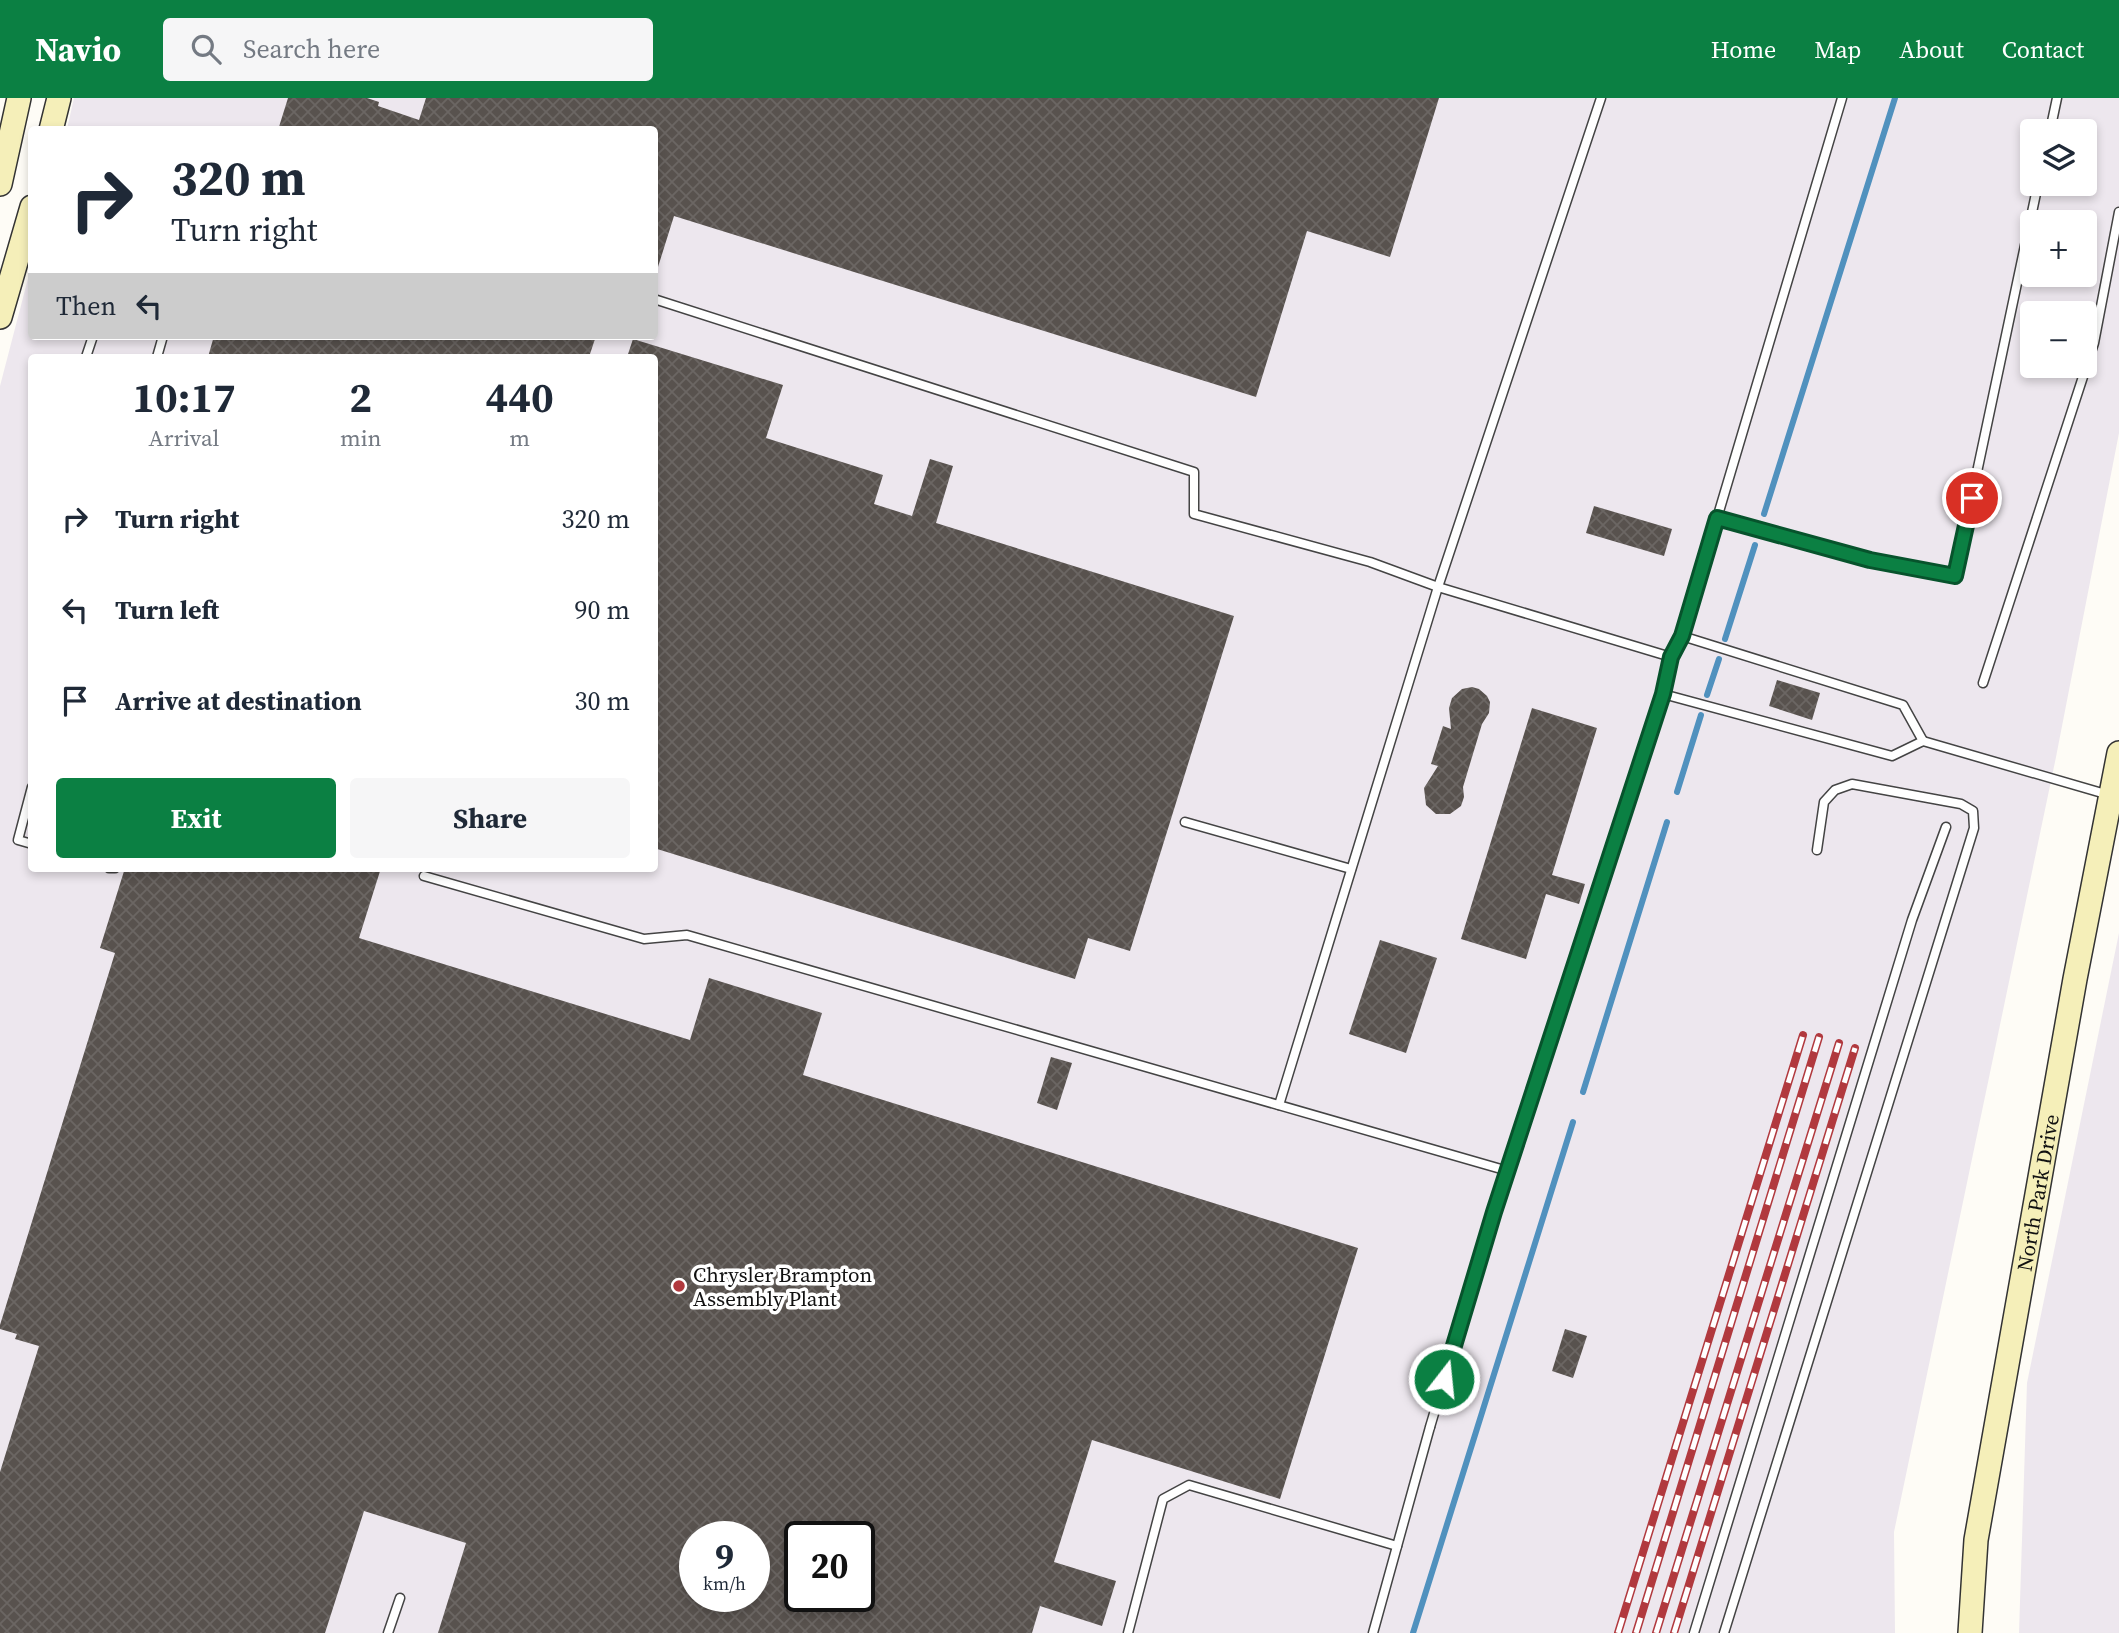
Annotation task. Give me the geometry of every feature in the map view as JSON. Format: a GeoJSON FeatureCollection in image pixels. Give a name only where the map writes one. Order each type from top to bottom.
{"type":"FeatureCollection","features":[{"type":"Feature","properties":{"kind":"main road"},"geometry":{"type":"LineString","coordinates":[[0,184],[19,98]]}},
{"type":"Feature","properties":{"kind":"main road"},"geometry":{"type":"LineString","coordinates":[[52,126],[59,98]]}},
{"type":"Feature","properties":{"kind":"main road"},"geometry":{"type":"LineString","coordinates":[[0,191],[28,198]]}},
{"type":"Feature","properties":{"kind":"main road"},"geometry":{"type":"LineString","coordinates":[[0,317],[28,220]]}},
{"type":"Feature","properties":{"kind":"main road","name":"North Park Drive"},"geometry":{"type":"LineString","coordinates":[[1970,1633],[1976,1540],[2075,979],[2119,753]]}},
{"type":"Feature","properties":{"kind":"lane"},"geometry":{"type":"LineString","coordinates":[[1279,1105],[1437,587],[1601,98]]}},
{"type":"Feature","properties":{"kind":"lane"},"geometry":{"type":"LineString","coordinates":[[1373,1633],[1430,1427],[1494,1212],[1663,694],[1671,657],[1682,636],[1842,98]]}},
{"type":"Feature","properties":{"kind":"lane"},"geometry":{"type":"LineString","coordinates":[[2053,119],[2057,98]]}},
{"type":"Feature","properties":{"kind":"lane"},"geometry":{"type":"LineString","coordinates":[[1717,518],[1870,560],[1955,576],[2035,196]]}},
{"type":"Feature","properties":{"kind":"lane"},"geometry":{"type":"LineString","coordinates":[[1983,683],[2094,343],[2119,212]]}},
{"type":"Feature","properties":{"kind":"lane"},"geometry":{"type":"LineString","coordinates":[[658,300],[1194,472],[1194,514],[1370,562],[1437,587],[1671,657]]}},
{"type":"Feature","properties":{"kind":"lane"},"geometry":{"type":"LineString","coordinates":[[1682,636],[1903,705],[1923,741]]}},
{"type":"Feature","properties":{"kind":"lane"},"geometry":{"type":"LineString","coordinates":[[1663,694],[1892,756],[1923,741],[2112,795]]}},
{"type":"Feature","properties":{"kind":"lane"},"geometry":{"type":"LineString","coordinates":[[1724,1633],[1973,828],[1973,811],[1961,804],[1852,784],[1835,790],[1824,802],[1817,850]]}},
{"type":"Feature","properties":{"kind":"lane"},"geometry":{"type":"LineString","coordinates":[[28,802],[18,839],[28,843]]}},
{"type":"Feature","properties":{"kind":"lane"},"geometry":{"type":"LineString","coordinates":[[1185,822],[1351,869]]}},
{"type":"Feature","properties":{"kind":"lane"},"geometry":{"type":"LineString","coordinates":[[1694,1633],[1912,920],[1946,827]]}},
{"type":"Feature","properties":{"kind":"lane"},"geometry":{"type":"LineString","coordinates":[[424,876],[644,939],[687,935],[1508,1171]]}},
{"type":"Feature","properties":{"kind":"lane"},"geometry":{"type":"LineString","coordinates":[[1128,1633],[1163,1499],[1189,1485],[1397,1546]]}},
{"type":"Feature","properties":{"kind":"lane"},"geometry":{"type":"LineString","coordinates":[[388,1633],[400,1598]]}},
{"type":"Feature","properties":{"kind":"shaded area","name":"Chrysler Brampton Assembly Plant"},"geometry":{"type":"Polygon","coordinates":[[[74,98],[2119,98],[2119,433],[2056,757],[1894,1532],[1895,1633],[0,1633],[0,386],[28,279],[28,340],[658,340],[658,126],[68,126],[74,98]]]}},
{"type":"Feature","properties":{"kind":"shaded area"},"geometry":{"type":"Polygon","coordinates":[[[2119,933],[2119,1633],[2019,1633],[2027,1383],[2119,933]]]}},
{"type":"Feature","properties":{"kind":"building"},"geometry":{"type":"Polygon","coordinates":[[[288,98],[367,98],[379,102],[378,106],[419,120],[426,98],[1439,98],[1390,257],[1307,231],[1256,397],[674,216],[658,267],[658,126],[279,126],[288,98]]]}},
{"type":"Feature","properties":{"kind":"building"},"geometry":{"type":"Polygon","coordinates":[[[213,340],[595,340],[590,354],[209,354],[213,340]]]}},
{"type":"Feature","properties":{"kind":"building"},"geometry":{"type":"Polygon","coordinates":[[[633,340],[636,340],[783,385],[766,438],[883,475],[874,504],[912,516],[930,459],[953,466],[936,523],[1234,616],[1130,951],[1088,938],[1075,979],[658,849],[658,354],[628,354],[633,340]]]}},
{"type":"Feature","properties":{"kind":"building"},"geometry":{"type":"Polygon","coordinates":[[[1594,506],[1672,529],[1664,556],[1586,533],[1594,506]]]}},
{"type":"Feature","properties":{"kind":"building"},"geometry":{"type":"Polygon","coordinates":[[[1777,680],[1820,693],[1812,720],[1769,706],[1777,680]]]}},
{"type":"Feature","properties":{"kind":"building"},"geometry":{"type":"Polygon","coordinates":[[[1472,687],[1487,696],[1490,702],[1489,713],[1482,724],[1463,787],[1461,806],[1450,814],[1436,814],[1426,805],[1424,788],[1438,766],[1431,764],[1443,726],[1451,729],[1449,708],[1452,698],[1462,689],[1472,687]]]}},
{"type":"Feature","properties":{"kind":"building"},"geometry":{"type":"Polygon","coordinates":[[[1532,708],[1597,728],[1552,875],[1585,884],[1579,904],[1546,894],[1526,959],[1461,939],[1532,708]]]}},
{"type":"Feature","properties":{"kind":"building","name":"Chrysler Brampton Assembly Plant"},"geometry":{"type":"Polygon","coordinates":[[[124,872],[380,872],[359,938],[690,1040],[709,978],[822,1013],[803,1075],[1358,1248],[1280,1499],[1092,1440],[1054,1562],[1116,1581],[1102,1626],[1040,1606],[1032,1633],[438,1633],[466,1543],[364,1511],[325,1633],[0,1633],[0,1472],[39,1346],[15,1339],[17,1334],[0,1329],[115,953],[100,948],[124,872]]]}},
{"type":"Feature","properties":{"kind":"building"},"geometry":{"type":"Polygon","coordinates":[[[1380,940],[1437,958],[1406,1053],[1349,1034],[1380,940]]]}},
{"type":"Feature","properties":{"kind":"building"},"geometry":{"type":"Polygon","coordinates":[[[1051,1057],[1072,1063],[1057,1110],[1037,1103],[1051,1057]]]}},
{"type":"Feature","properties":{"kind":"building"},"geometry":{"type":"Polygon","coordinates":[[[1565,1329],[1587,1336],[1573,1378],[1552,1371],[1565,1329]]]}},
{"type":"Feature","properties":{"kind":"waterway"},"geometry":{"type":"LineString","coordinates":[[1764,514],[1895,98]]}},
{"type":"Feature","properties":{"kind":"waterway"},"geometry":{"type":"LineString","coordinates":[[1725,639],[1755,545]]}},
{"type":"Feature","properties":{"kind":"waterway"},"geometry":{"type":"LineString","coordinates":[[1707,695],[1719,659]]}},
{"type":"Feature","properties":{"kind":"waterway"},"geometry":{"type":"LineString","coordinates":[[1677,792],[1701,715]]}},
{"type":"Feature","properties":{"kind":"waterway"},"geometry":{"type":"LineString","coordinates":[[1583,1092],[1667,822]]}},
{"type":"Feature","properties":{"kind":"waterway"},"geometry":{"type":"LineString","coordinates":[[1413,1633],[1573,1122]]}},
{"type":"Feature","properties":{"kind":"railway"},"geometry":{"type":"LineString","coordinates":[[1618,1633],[1803,1035]]}},
{"type":"Feature","properties":{"kind":"railway"},"geometry":{"type":"LineString","coordinates":[[1636,1633],[1819,1037]]}},
{"type":"Feature","properties":{"kind":"railway"},"geometry":{"type":"LineString","coordinates":[[1656,1633],[1839,1043]]}},
{"type":"Feature","properties":{"kind":"railway"},"geometry":{"type":"LineString","coordinates":[[1674,1633],[1855,1048]]}},
{"type":"Feature","properties":{"kind":"place","name":"Chrysler Brampton Assembly Plant"},"geometry":{"type":"Point","coordinates":[679,1286]}},
{"type":"Feature","properties":{"kind":"route"},"geometry":{"type":"LineString","coordinates":[[1444,1379],[1494,1212],[1663,694],[1671,657],[1682,636],[1717,518],[1870,560],[1955,576],[1972,498]]}}]}
